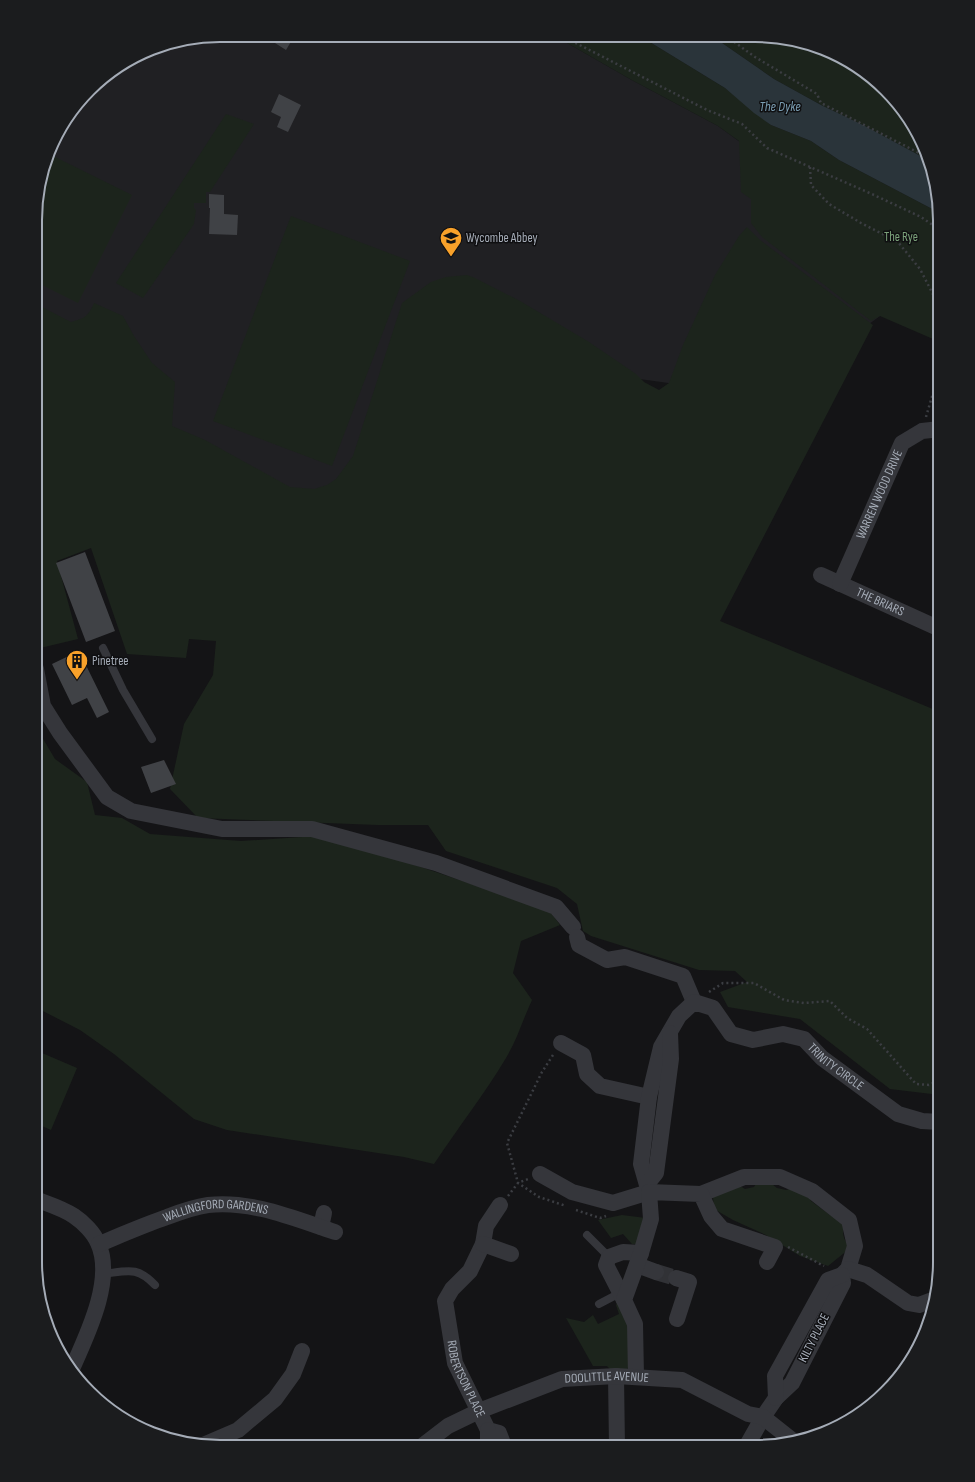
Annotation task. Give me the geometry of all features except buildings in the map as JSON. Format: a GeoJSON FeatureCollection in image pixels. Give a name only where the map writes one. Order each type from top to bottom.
{"type":"FeatureCollection","features":[{"type":"Feature","properties":{"kind":"street","name":"WARREN WOOD DRIVE"},"geometry":{"type":"LineString","coordinates":[[840,584],[902,443],[922,432],[933,430]]}},
{"type":"Feature","properties":{"kind":"street","name":"THE BRIARS"},"geometry":{"type":"LineString","coordinates":[[821,575],[933,626]]}},
{"type":"Feature","properties":{"kind":"street"},"geometry":{"type":"LineString","coordinates":[[42,701],[43,706],[60,733],[107,797],[131,811],[222,830],[312,829],[436,863],[556,907],[575,932],[578,945],[607,960],[625,957],[683,976],[694,1002],[679,1016],[662,1047],[650,1097],[641,1164],[648,1188],[651,1219],[639,1259],[622,1297]]}},
{"type":"Feature","properties":{"kind":"street","name":"TRINITY CIRCLE"},"geometry":{"type":"LineString","coordinates":[[694,1002],[713,1008],[731,1034],[753,1040],[783,1034],[804,1039],[822,1058],[898,1114],[922,1121],[933,1122]]}},
{"type":"Feature","properties":{"kind":"street"},"geometry":{"type":"LineString","coordinates":[[648,1188],[656,1173],[671,1059],[670,1032]]}},
{"type":"Feature","properties":{"kind":"street"},"geometry":{"type":"LineString","coordinates":[[561,1042],[582,1055],[587,1074],[600,1086],[650,1097]]}},
{"type":"Feature","properties":{"kind":"street"},"geometry":{"type":"LineString","coordinates":[[540,1174],[572,1192],[612,1203],[648,1188],[701,1194],[710,1216],[722,1229],[775,1247],[767,1262]]}},
{"type":"Feature","properties":{"kind":"street","name":"KILTY PLACE"},"geometry":{"type":"LineString","coordinates":[[701,1194],[744,1177],[780,1177],[812,1191],[849,1220],[855,1246],[842,1283],[792,1383],[776,1398],[750,1440]]}},
{"type":"Feature","properties":{"kind":"street"},"geometry":{"type":"LineString","coordinates":[[42,1201],[61,1208],[74,1216],[94,1236],[99,1244],[102,1256],[103,1274],[99,1299],[92,1322],[74,1364]]}},
{"type":"Feature","properties":{"kind":"street","name":"WALLINGFORD GARDENS"},"geometry":{"type":"LineString","coordinates":[[99,1244],[184,1210],[208,1205],[232,1204],[252,1207],[327,1224]]}},
{"type":"Feature","properties":{"kind":"street"},"geometry":{"type":"LineString","coordinates":[[500,1205],[486,1226],[483,1244],[511,1254]]}},
{"type":"Feature","properties":{"kind":"street","name":"ROBERTSON PLACE"},"geometry":{"type":"LineString","coordinates":[[483,1244],[470,1271],[452,1289],[446,1301],[455,1363],[488,1430],[499,1433],[502,1440]]}},
{"type":"Feature","properties":{"kind":"street"},"geometry":{"type":"LineString","coordinates":[[636,1376],[635,1324],[606,1265],[609,1257],[623,1252],[639,1259],[656,1272]]}},
{"type":"Feature","properties":{"kind":"street"},"geometry":{"type":"LineString","coordinates":[[845,1272],[867,1275],[908,1303],[919,1305],[929,1301]]}},
{"type":"Feature","properties":{"kind":"street"},"geometry":{"type":"LineString","coordinates":[[676,1278],[689,1282],[677,1319]]}},
{"type":"Feature","properties":{"kind":"street"},"geometry":{"type":"LineString","coordinates":[[216,1440],[238,1430],[275,1399],[293,1374],[302,1351]]}},
{"type":"Feature","properties":{"kind":"street"},"geometry":{"type":"LineString","coordinates":[[616,1376],[617,1440]]}},
{"type":"Feature","properties":{"kind":"street","name":"DOOLITTLE AVENUE"},"geometry":{"type":"LineString","coordinates":[[430,1440],[448,1426],[479,1411],[562,1379],[616,1376],[636,1376],[682,1380],[748,1414],[763,1417],[788,1437]]}},
{"type":"Feature","properties":{"kind":"street"},"geometry":{"type":"LineString","coordinates":[[488,1430],[488,1440]]}},
{"type":"Feature","properties":{"kind":"lane"},"geometry":{"type":"LineString","coordinates":[[103,648],[123,690],[152,739]]}},
{"type":"Feature","properties":{"kind":"lane"},"geometry":{"type":"LineString","coordinates":[[587,1235],[609,1257]]}},
{"type":"Feature","properties":{"kind":"lane"},"geometry":{"type":"LineString","coordinates":[[103,1274],[135,1271],[148,1277],[155,1285]]}},
{"type":"Feature","properties":{"kind":"lane"},"geometry":{"type":"LineString","coordinates":[[599,1304],[622,1297]]}},
{"type":"Feature","properties":{"kind":"path"},"geometry":{"type":"LineString","coordinates":[[574,42],[707,110],[742,124],[767,148],[921,217],[933,225]]}},
{"type":"Feature","properties":{"kind":"path"},"geometry":{"type":"LineString","coordinates":[[734,42],[755,57],[816,94],[820,98],[821,103],[920,153]]}},
{"type":"Feature","properties":{"kind":"path"},"geometry":{"type":"LineString","coordinates":[[810,166],[811,185],[829,204],[861,223],[898,242],[920,269],[933,294]]}},
{"type":"Feature","properties":{"kind":"path"},"geometry":{"type":"LineString","coordinates":[[922,432],[933,394]]}},
{"type":"Feature","properties":{"kind":"path"},"geometry":{"type":"LineString","coordinates":[[694,1002],[723,983],[754,983],[784,1000],[804,1003],[830,1001],[847,1018],[867,1029],[916,1084],[929,1085],[933,1083]]}},
{"type":"Feature","properties":{"kind":"path"},"geometry":{"type":"LineString","coordinates":[[561,1042],[542,1072],[507,1144],[518,1183],[539,1197],[566,1206]]}},
{"type":"Feature","properties":{"kind":"path"},"geometry":{"type":"LineString","coordinates":[[573,1209],[600,1218],[612,1215]]}},
{"type":"Feature","properties":{"kind":"path"},"geometry":{"type":"LineString","coordinates":[[775,1247],[788,1247],[845,1272]]}},
{"type":"Feature","properties":{"kind":"shaded area","name":"Wycombe Abbey"},"geometry":{"type":"Polygon","coordinates":[[[209,42],[565,42],[630,79],[718,126],[758,155],[880,316],[769,397],[618,376],[341,517],[155,443],[42,333],[42,209],[45,185],[51,163],[60,141],[72,121],[86,103],[103,86],[121,72],[141,60],[163,51],[185,45],[209,42]]]}},
{"type":"Feature","properties":{"kind":"green space","name":"The Rye"},"geometry":{"type":"Polygon","coordinates":[[[565,42],[650,42],[725,88],[771,125],[811,141],[839,160],[933,209],[933,339],[880,316],[871,321],[762,237],[751,223],[751,199],[741,192],[739,141],[718,126],[630,79],[565,42]]]}},
{"type":"Feature","properties":{"kind":"green space"},"geometry":{"type":"Polygon","coordinates":[[[721,42],[766,42],[790,45],[812,51],[834,60],[854,72],[881,94],[903,121],[915,141],[921,156],[863,125],[821,105],[774,79],[721,42]]]}},
{"type":"Feature","properties":{"kind":"green space"},"geometry":{"type":"Polygon","coordinates":[[[226,114],[254,124],[210,192],[206,192],[206,203],[194,203],[194,208],[196,210],[194,224],[143,298],[116,283],[226,114]]]}},
{"type":"Feature","properties":{"kind":"green space"},"geometry":{"type":"Polygon","coordinates":[[[54,156],[132,195],[78,303],[42,285],[42,209],[45,185],[54,156]]]}},
{"type":"Feature","properties":{"kind":"green space"},"geometry":{"type":"Polygon","coordinates":[[[291,216],[410,261],[332,466],[213,421],[291,216]]]}},
{"type":"Feature","properties":{"kind":"green space"},"geometry":{"type":"Polygon","coordinates":[[[747,227],[760,240],[873,325],[720,621],[933,709],[933,1094],[890,1089],[800,1019],[728,1007],[720,992],[747,982],[735,971],[699,970],[591,936],[583,931],[577,904],[557,888],[446,851],[428,825],[378,825],[198,818],[170,789],[184,724],[213,675],[216,641],[189,639],[186,658],[127,654],[91,548],[57,561],[78,639],[42,648],[42,307],[71,322],[86,316],[94,303],[123,316],[152,363],[175,382],[172,426],[205,440],[290,487],[314,489],[327,485],[336,479],[353,456],[402,303],[431,282],[446,277],[467,275],[475,278],[520,301],[589,342],[636,374],[644,382],[659,390],[669,383],[683,345],[715,275],[739,236],[747,227]]]}},
{"type":"Feature","properties":{"kind":"green space"},"geometry":{"type":"Polygon","coordinates":[[[42,737],[55,759],[87,782],[95,815],[122,818],[150,834],[241,841],[317,836],[397,859],[549,910],[560,925],[521,941],[513,973],[532,1000],[506,1058],[434,1164],[404,1157],[227,1130],[194,1119],[114,1054],[80,1030],[42,1011],[42,737]]]}},
{"type":"Feature","properties":{"kind":"green space"},"geometry":{"type":"Polygon","coordinates":[[[42,1053],[77,1068],[51,1130],[42,1126],[42,1053]]]}},
{"type":"Feature","properties":{"kind":"green space"},"geometry":{"type":"Polygon","coordinates":[[[768,1181],[777,1188],[786,1190],[796,1187],[805,1191],[811,1201],[830,1215],[844,1220],[843,1235],[849,1249],[828,1266],[800,1256],[766,1235],[733,1220],[714,1209],[713,1197],[740,1186],[745,1189],[754,1187],[757,1182],[768,1181]]]}},
{"type":"Feature","properties":{"kind":"green space"},"geometry":{"type":"Polygon","coordinates":[[[622,1215],[646,1218],[636,1244],[632,1244],[623,1234],[611,1238],[598,1220],[622,1215]]]}},
{"type":"Feature","properties":{"kind":"green space"},"geometry":{"type":"Polygon","coordinates":[[[617,1303],[628,1321],[631,1362],[626,1371],[611,1370],[607,1366],[593,1366],[566,1318],[584,1322],[593,1315],[598,1324],[619,1314],[616,1305],[617,1303]]]}},
{"type":"Feature","properties":{"kind":"water","name":"The Dyke"},"geometry":{"type":"Polygon","coordinates":[[[650,42],[721,42],[774,79],[921,156],[930,185],[933,209],[839,160],[811,141],[771,125],[754,113],[725,88],[650,42]]]}},
{"type":"Feature","properties":{"kind":"tunnel"},"geometry":{"type":"LineString","coordinates":[[656,1272],[676,1278]]}},
{"type":"Feature","properties":{"kind":"place","name":"Wycombe Abbey"},"geometry":{"type":"Point","coordinates":[451,258]}},
{"type":"Feature","properties":{"kind":"place","name":"Pinetree"},"geometry":{"type":"Point","coordinates":[77,680]}}]}
